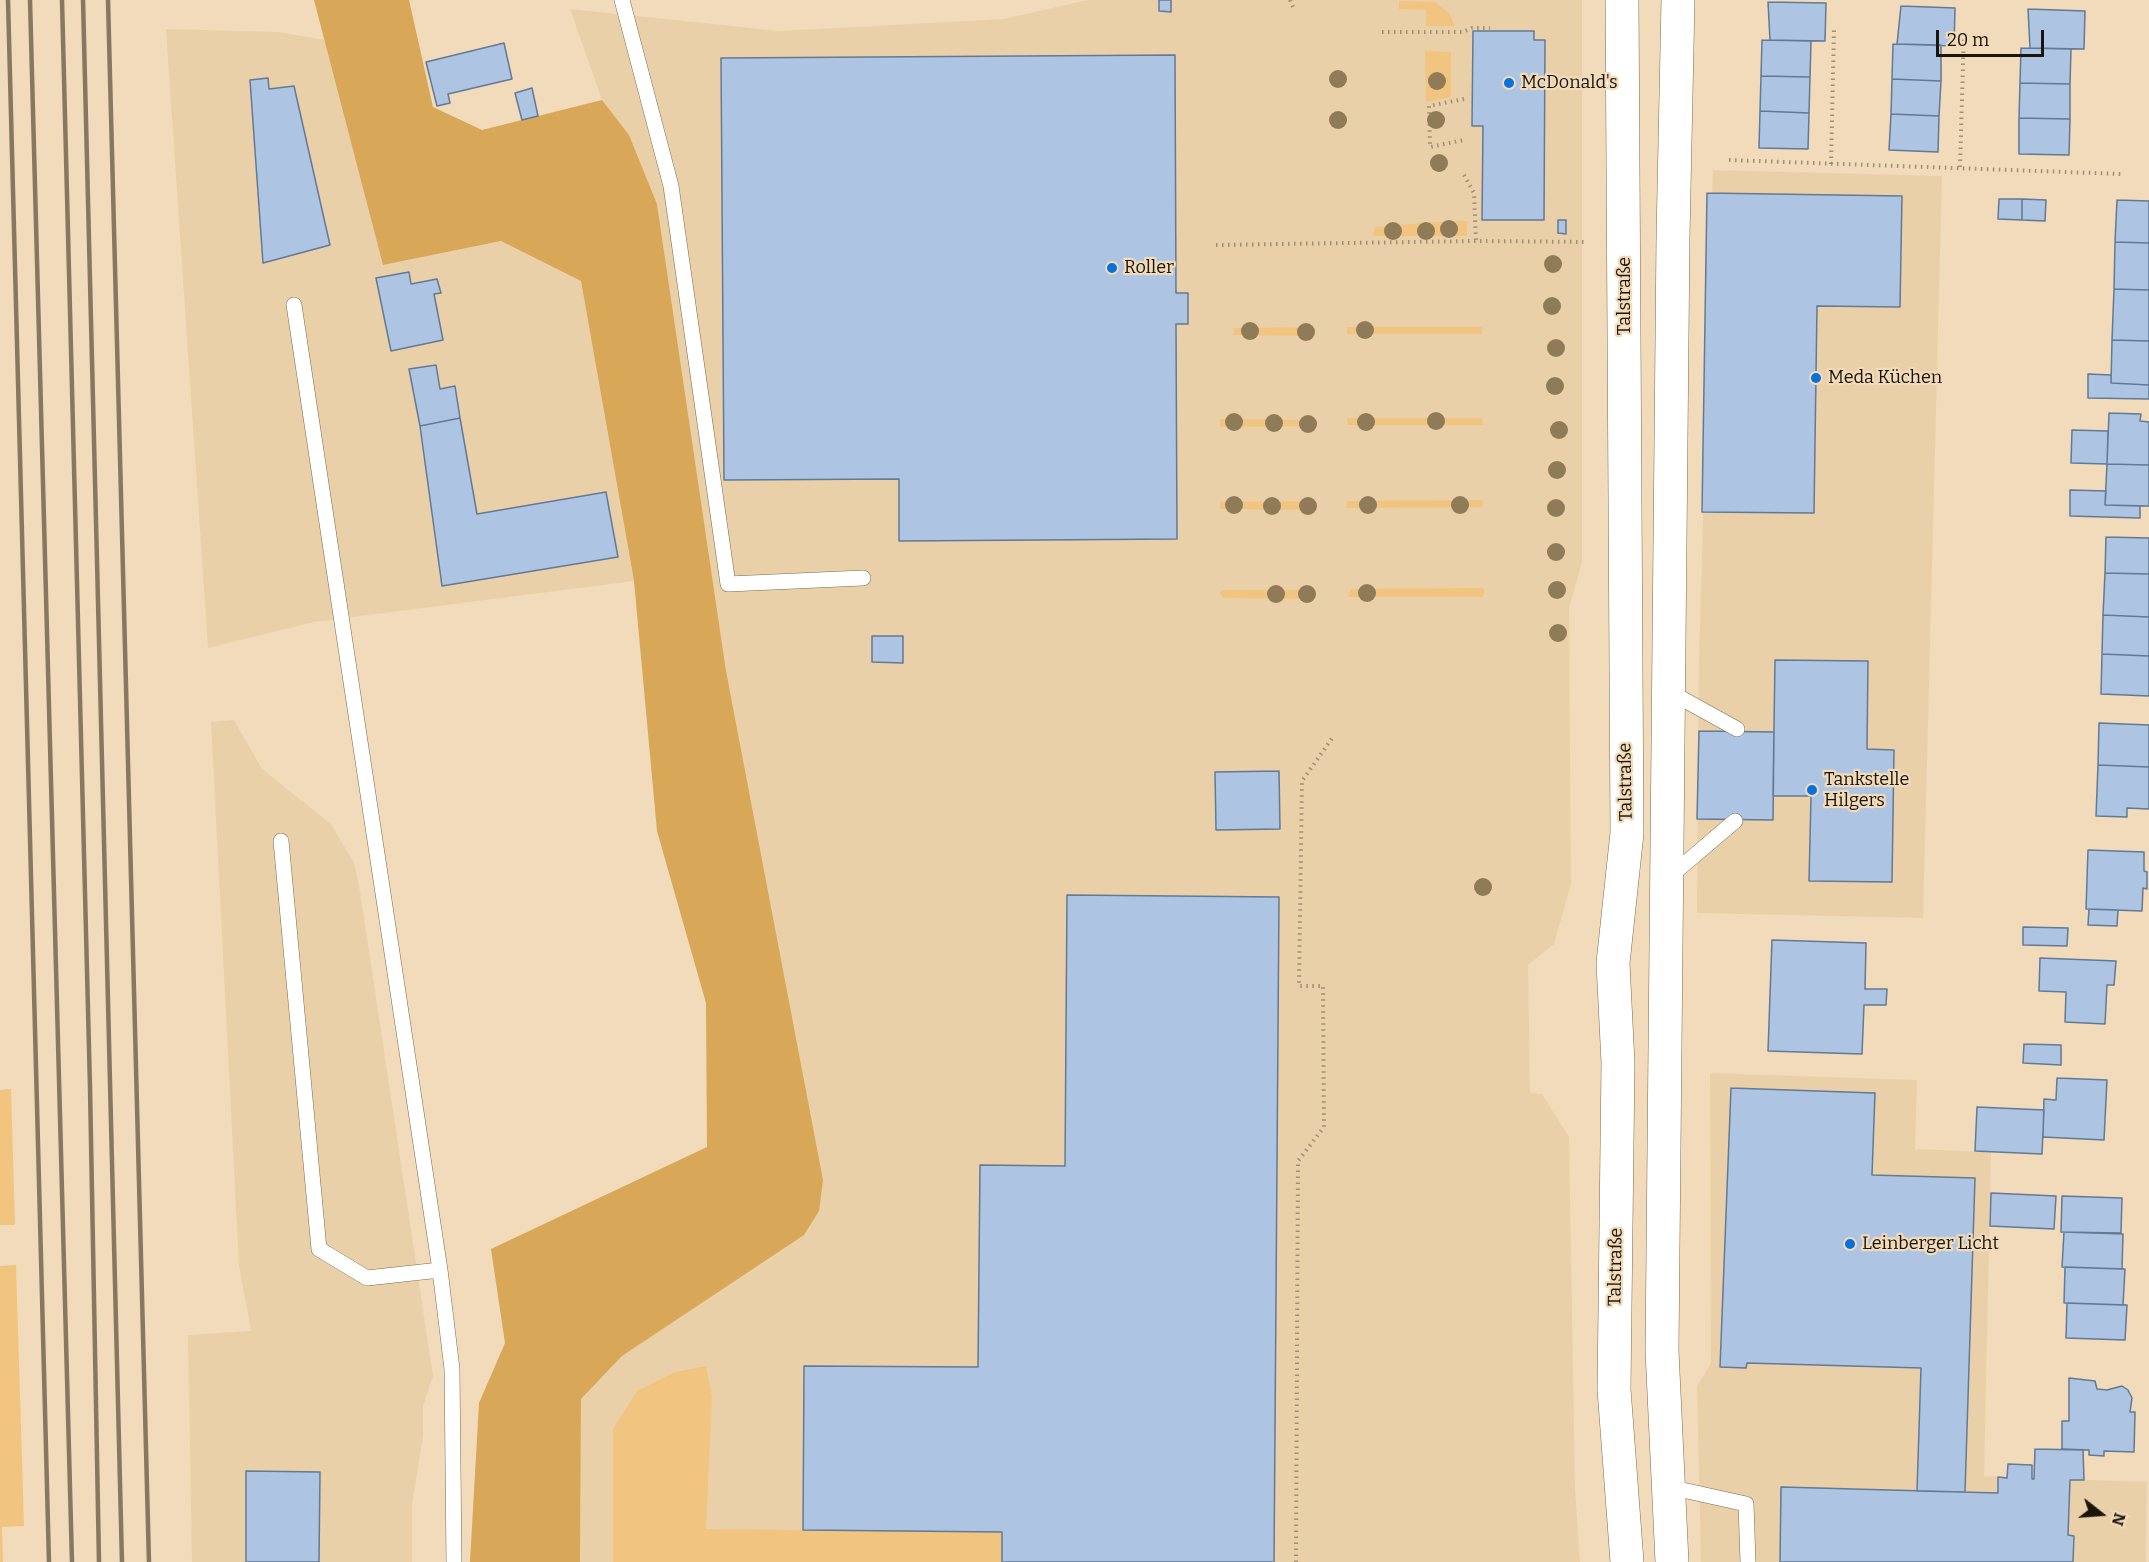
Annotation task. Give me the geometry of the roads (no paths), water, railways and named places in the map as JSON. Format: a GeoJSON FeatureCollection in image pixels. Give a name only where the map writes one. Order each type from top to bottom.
{"type":"FeatureCollection","features":[{"type":"Feature","properties":{"kind":"main road","name":"Talstraße"},"geometry":{"type":"LineString","coordinates":[[1623,0],[1627,833],[1613,963],[1618,1063],[1614,1389],[1627,1562]]}},
{"type":"Feature","properties":{"kind":"main road"},"geometry":{"type":"LineString","coordinates":[[1672,1562],[1662,1351],[1673,237],[1678,0]]}},
{"type":"Feature","properties":{"kind":"lane"},"geometry":{"type":"LineString","coordinates":[[622,0],[671,186],[728,584],[863,578]]}},
{"type":"Feature","properties":{"kind":"lane"},"geometry":{"type":"LineString","coordinates":[[294,305],[440,1270],[452,1369],[454,1562]]}},
{"type":"Feature","properties":{"kind":"lane"},"geometry":{"type":"LineString","coordinates":[[1670,692],[1737,729]]}},
{"type":"Feature","properties":{"kind":"lane"},"geometry":{"type":"LineString","coordinates":[[1668,878],[1735,821]]}},
{"type":"Feature","properties":{"kind":"lane"},"geometry":{"type":"LineString","coordinates":[[281,841],[319,1249],[367,1278],[440,1270]]}},
{"type":"Feature","properties":{"kind":"lane"},"geometry":{"type":"LineString","coordinates":[[1669,1487],[1746,1504],[1748,1562]]}},
{"type":"Feature","properties":{"kind":"railway"},"geometry":{"type":"LineString","coordinates":[[8,0],[49,1562]]}},
{"type":"Feature","properties":{"kind":"railway"},"geometry":{"type":"LineString","coordinates":[[30,0],[72,1562]]}},
{"type":"Feature","properties":{"kind":"railway"},"geometry":{"type":"LineString","coordinates":[[62,0],[90,1087],[99,1562]]}},
{"type":"Feature","properties":{"kind":"railway"},"geometry":{"type":"LineString","coordinates":[[83,0],[122,1562]]}},
{"type":"Feature","properties":{"kind":"railway"},"geometry":{"type":"LineString","coordinates":[[108,0],[149,1562]]}},
{"type":"Feature","properties":{"kind":"place","name":"McDonald's"},"geometry":{"type":"Point","coordinates":[1509,83]}},
{"type":"Feature","properties":{"kind":"place","name":"Roller"},"geometry":{"type":"Point","coordinates":[1112,268]}},
{"type":"Feature","properties":{"kind":"place","name":"Meda Küchen"},"geometry":{"type":"Point","coordinates":[1816,378]}},
{"type":"Feature","properties":{"kind":"place","name":"Tankstelle Hilgers"},"geometry":{"type":"Point","coordinates":[1812,790]}},
{"type":"Feature","properties":{"kind":"place","name":"Leinberger Licht"},"geometry":{"type":"Point","coordinates":[1850,1244]}}]}
